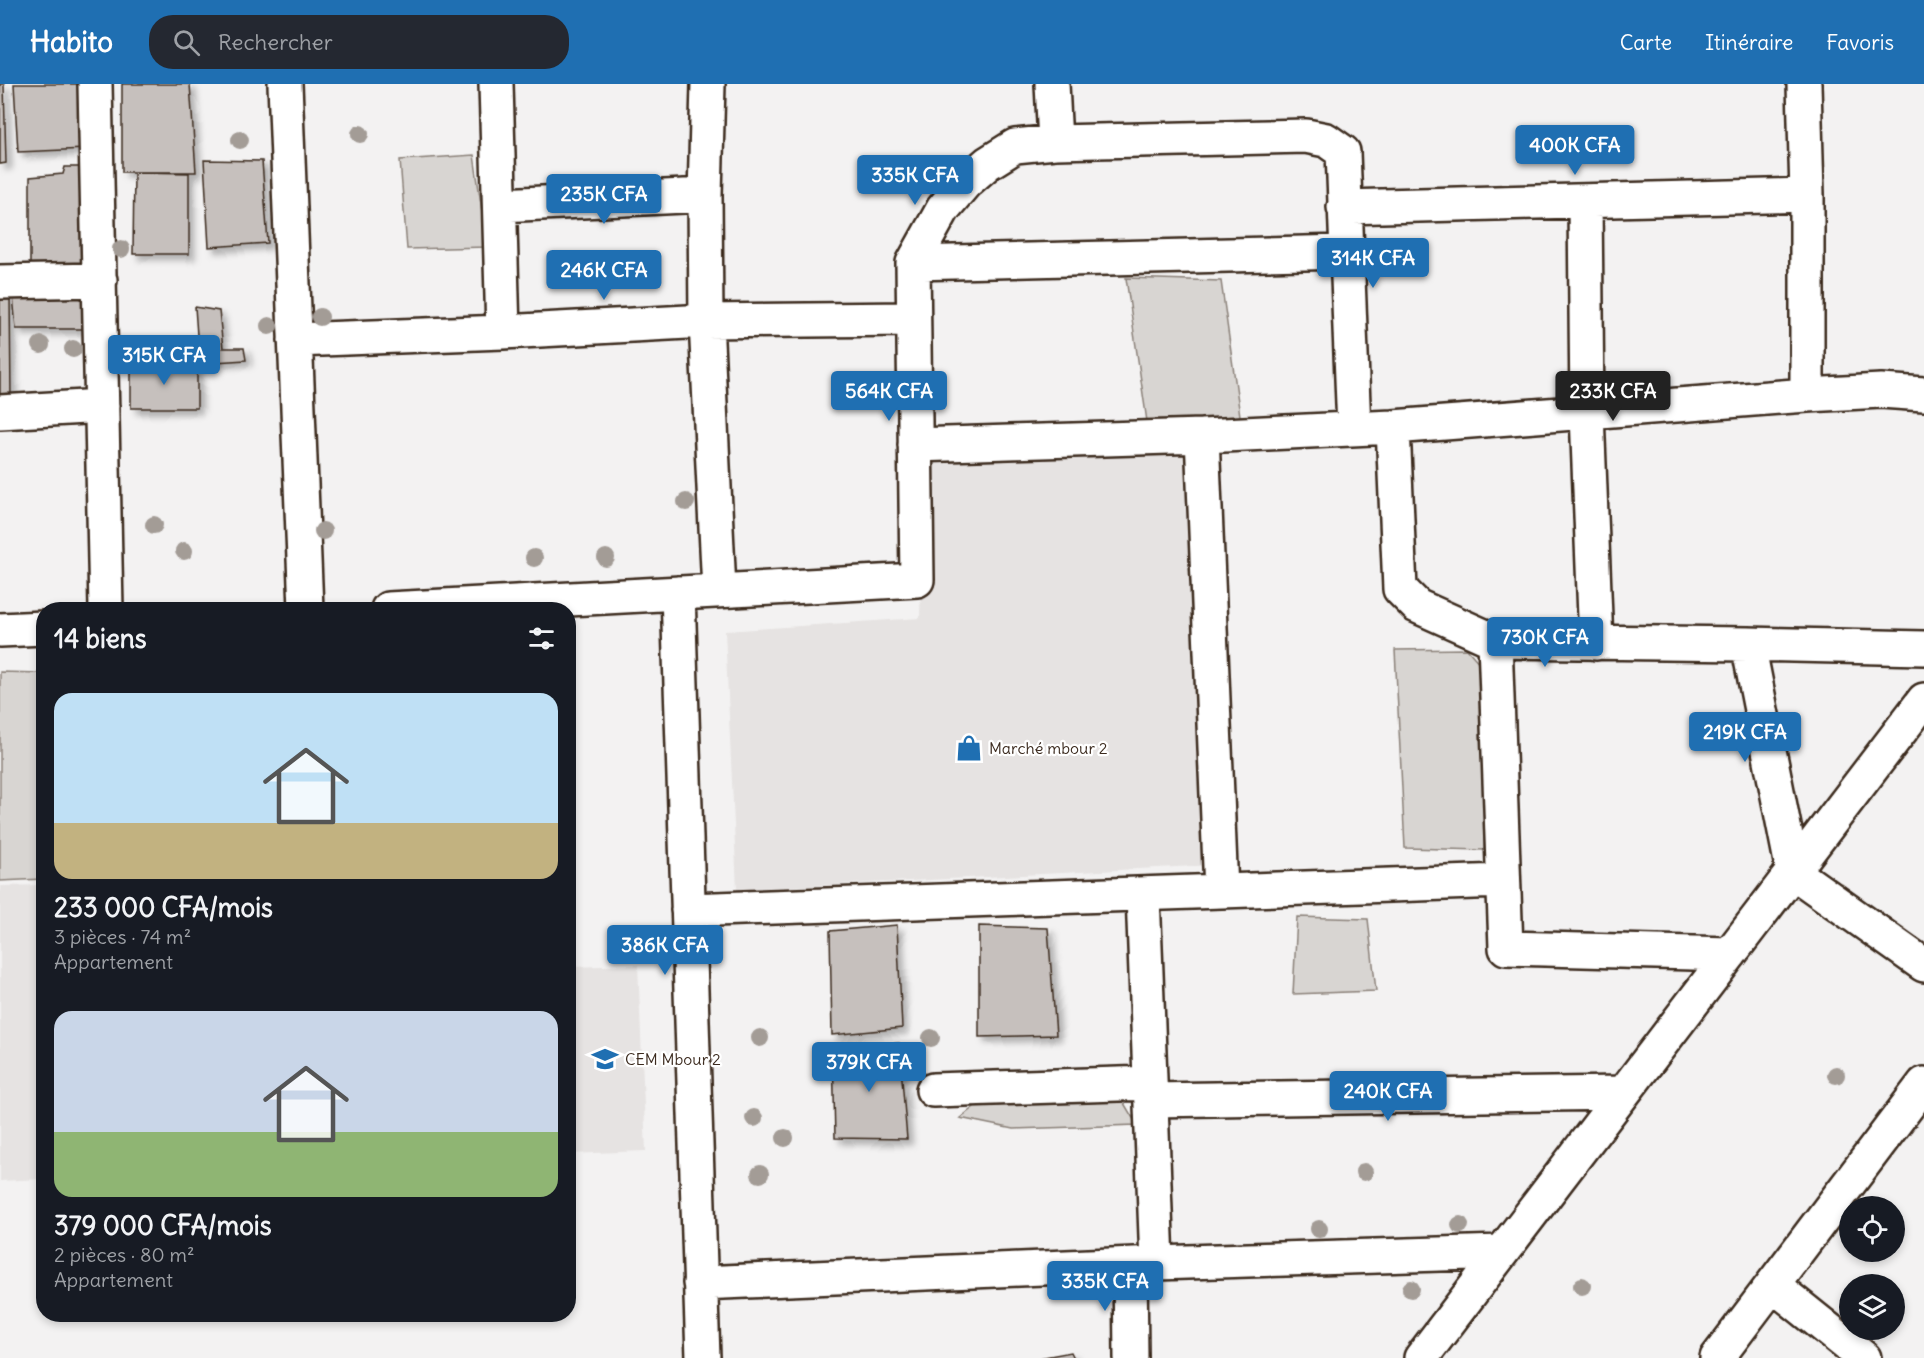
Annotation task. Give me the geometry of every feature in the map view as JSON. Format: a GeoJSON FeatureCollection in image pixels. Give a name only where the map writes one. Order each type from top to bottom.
{"type":"FeatureCollection","features":[{"type":"Feature","properties":{"kind":"street"},"geometry":{"type":"LineString","coordinates":[[95,84],[106,602]]}},
{"type":"Feature","properties":{"kind":"street"},"geometry":{"type":"LineString","coordinates":[[285,84],[306,602]]}},
{"type":"Feature","properties":{"kind":"street"},"geometry":{"type":"LineString","coordinates":[[496,84],[503,332]]}},
{"type":"Feature","properties":{"kind":"street"},"geometry":{"type":"LineString","coordinates":[[708,84],[705,195],[706,321],[719,590]]}},
{"type":"Feature","properties":{"kind":"street"},"geometry":{"type":"LineString","coordinates":[[1052,84],[1055,142]]}},
{"type":"Feature","properties":{"kind":"street"},"geometry":{"type":"LineString","coordinates":[[1803,84],[1807,195],[1807,395]]}},
{"type":"Feature","properties":{"kind":"street"},"geometry":{"type":"LineString","coordinates":[[515,602],[916,580],[913,263],[943,209],[965,183],[1015,146],[1055,142],[1306,136],[1326,140],[1343,152],[1354,429]]}},
{"type":"Feature","properties":{"kind":"street"},"geometry":{"type":"LineString","coordinates":[[500,205],[705,195]]}},
{"type":"Feature","properties":{"kind":"street"},"geometry":{"type":"LineString","coordinates":[[1344,207],[1807,195]]}},
{"type":"Feature","properties":{"kind":"street"},"geometry":{"type":"LineString","coordinates":[[1585,201],[1587,413],[1596,643]]}},
{"type":"Feature","properties":{"kind":"street"},"geometry":{"type":"LineString","coordinates":[[913,263],[1346,252]]}},
{"type":"Feature","properties":{"kind":"street"},"geometry":{"type":"LineString","coordinates":[[0,282],[100,280]]}},
{"type":"Feature","properties":{"kind":"street"},"geometry":{"type":"LineString","coordinates":[[295,340],[706,321],[913,319]]}},
{"type":"Feature","properties":{"kind":"street"},"geometry":{"type":"LineString","coordinates":[[915,445],[1202,436],[1393,427],[1807,395],[1881,391],[1924,393]]}},
{"type":"Feature","properties":{"kind":"street"},"geometry":{"type":"LineString","coordinates":[[0,412],[102,406]]}},
{"type":"Feature","properties":{"kind":"street"},"geometry":{"type":"LineString","coordinates":[[1393,427],[1400,589],[1417,606],[1495,641],[1924,648]]}},
{"type":"Feature","properties":{"kind":"street"},"geometry":{"type":"LineString","coordinates":[[1202,436],[1221,891]]}},
{"type":"Feature","properties":{"kind":"street"},"geometry":{"type":"LineString","coordinates":[[678,593],[703,1358]]}},
{"type":"Feature","properties":{"kind":"street"},"geometry":{"type":"LineString","coordinates":[[0,630],[36,628]]}},
{"type":"Feature","properties":{"kind":"street"},"geometry":{"type":"LineString","coordinates":[[1495,641],[1506,948],[1730,954]]}},
{"type":"Feature","properties":{"kind":"street"},"geometry":{"type":"LineString","coordinates":[[1748,644],[1793,872],[1924,966]]}},
{"type":"Feature","properties":{"kind":"street"},"geometry":{"type":"LineString","coordinates":[[1421,1358],[1924,700]]}},
{"type":"Feature","properties":{"kind":"street"},"geometry":{"type":"LineString","coordinates":[[688,910],[1503,881]]}},
{"type":"Feature","properties":{"kind":"street"},"geometry":{"type":"LineString","coordinates":[[1131,1358],[1143,1264],[1151,1091],[1143,894]]}},
{"type":"Feature","properties":{"kind":"street"},"geometry":{"type":"LineString","coordinates":[[1717,1358],[1924,1084]]}},
{"type":"Feature","properties":{"kind":"street"},"geometry":{"type":"LineString","coordinates":[[933,1090],[1623,1093]]}},
{"type":"Feature","properties":{"kind":"street"},"geometry":{"type":"LineString","coordinates":[[700,1283],[1143,1264],[1502,1252]]}},
{"type":"Feature","properties":{"kind":"street"},"geometry":{"type":"LineString","coordinates":[[1773,1285],[1864,1358]]}},
{"type":"Feature","properties":{"kind":"shaded area"},"geometry":{"type":"Polygon","coordinates":[[[474,155],[487,247],[407,249],[400,160],[474,155]]]}},
{"type":"Feature","properties":{"kind":"shaded area"},"geometry":{"type":"Polygon","coordinates":[[[1126,278],[1221,281],[1242,430],[1149,435],[1126,278]]]}},
{"type":"Feature","properties":{"kind":"shaded area","name":"Marché mbour 2"},"geometry":{"type":"Polygon","coordinates":[[[1193,454],[1214,865],[737,890],[725,631],[920,618],[924,463],[1193,454]]]}},
{"type":"Feature","properties":{"kind":"shaded area"},"geometry":{"type":"Polygon","coordinates":[[[1467,649],[1487,672],[1484,850],[1405,848],[1395,650],[1467,649]]]}},
{"type":"Feature","properties":{"kind":"shaded area"},"geometry":{"type":"Polygon","coordinates":[[[0,672],[36,673],[36,879],[0,881],[0,672]]]}},
{"type":"Feature","properties":{"kind":"shaded area"},"geometry":{"type":"Polygon","coordinates":[[[36,885],[36,1179],[0,1181],[0,886],[36,885]]]}},
{"type":"Feature","properties":{"kind":"shaded area"},"geometry":{"type":"Polygon","coordinates":[[[1297,917],[1368,919],[1376,991],[1293,994],[1297,917]]]}},
{"type":"Feature","properties":{"kind":"shaded area","name":"CEM Mbour 2"},"geometry":{"type":"Polygon","coordinates":[[[638,965],[646,1151],[576,1154],[576,967],[638,965]]]}},
{"type":"Feature","properties":{"kind":"shaded area"},"geometry":{"type":"Polygon","coordinates":[[[1006,1082],[1118,1093],[1137,1125],[1013,1129],[960,1118],[1006,1082]]]}},
{"type":"Feature","properties":{"kind":"building"},"geometry":{"type":"Polygon","coordinates":[[[0,84],[4,84],[6,163],[0,164],[0,84]]]}},
{"type":"Feature","properties":{"kind":"building"},"geometry":{"type":"Polygon","coordinates":[[[14,84],[83,84],[86,149],[18,152],[14,84]]]}},
{"type":"Feature","properties":{"kind":"building"},"geometry":{"type":"Polygon","coordinates":[[[122,84],[190,84],[196,172],[122,172],[122,84]]]}},
{"type":"Feature","properties":{"kind":"building"},"geometry":{"type":"Polygon","coordinates":[[[204,160],[262,161],[268,243],[209,247],[204,160]]]}},
{"type":"Feature","properties":{"kind":"building"},"geometry":{"type":"Polygon","coordinates":[[[65,167],[82,167],[93,270],[30,269],[30,177],[63,174],[65,167]]]}},
{"type":"Feature","properties":{"kind":"building"},"geometry":{"type":"Polygon","coordinates":[[[134,172],[189,173],[189,254],[133,254],[134,172]]]}},
{"type":"Feature","properties":{"kind":"building"},"geometry":{"type":"Polygon","coordinates":[[[83,291],[88,329],[16,329],[13,295],[83,291]]]}},
{"type":"Feature","properties":{"kind":"building"},"geometry":{"type":"Polygon","coordinates":[[[0,294],[10,294],[11,399],[0,399],[0,294]]]}},
{"type":"Feature","properties":{"kind":"building"},"geometry":{"type":"Polygon","coordinates":[[[195,307],[219,311],[223,348],[244,348],[246,360],[199,363],[195,307]]]}},
{"type":"Feature","properties":{"kind":"building"},"geometry":{"type":"Polygon","coordinates":[[[131,365],[197,365],[197,408],[131,408],[131,365]]]}},
{"type":"Feature","properties":{"kind":"building"},"geometry":{"type":"Polygon","coordinates":[[[897,925],[902,1028],[832,1035],[830,931],[897,925]]]}},
{"type":"Feature","properties":{"kind":"building"},"geometry":{"type":"Polygon","coordinates":[[[979,926],[1048,928],[1056,1035],[979,1037],[979,926]]]}},
{"type":"Feature","properties":{"kind":"building"},"geometry":{"type":"Polygon","coordinates":[[[899,1043],[907,1139],[835,1138],[833,1049],[899,1043]]]}},
{"type":"Feature","properties":{"kind":"building"},"geometry":{"type":"Polygon","coordinates":[[[1071,1352],[1074,1358],[1039,1358],[1071,1352]]]}},
{"type":"Feature","properties":{"kind":"place","name":"Marché mbour 2"},"geometry":{"type":"Point","coordinates":[969,748]}},
{"type":"Feature","properties":{"kind":"place","name":"CEM Mbour 2"},"geometry":{"type":"Point","coordinates":[605,1059]}}]}
